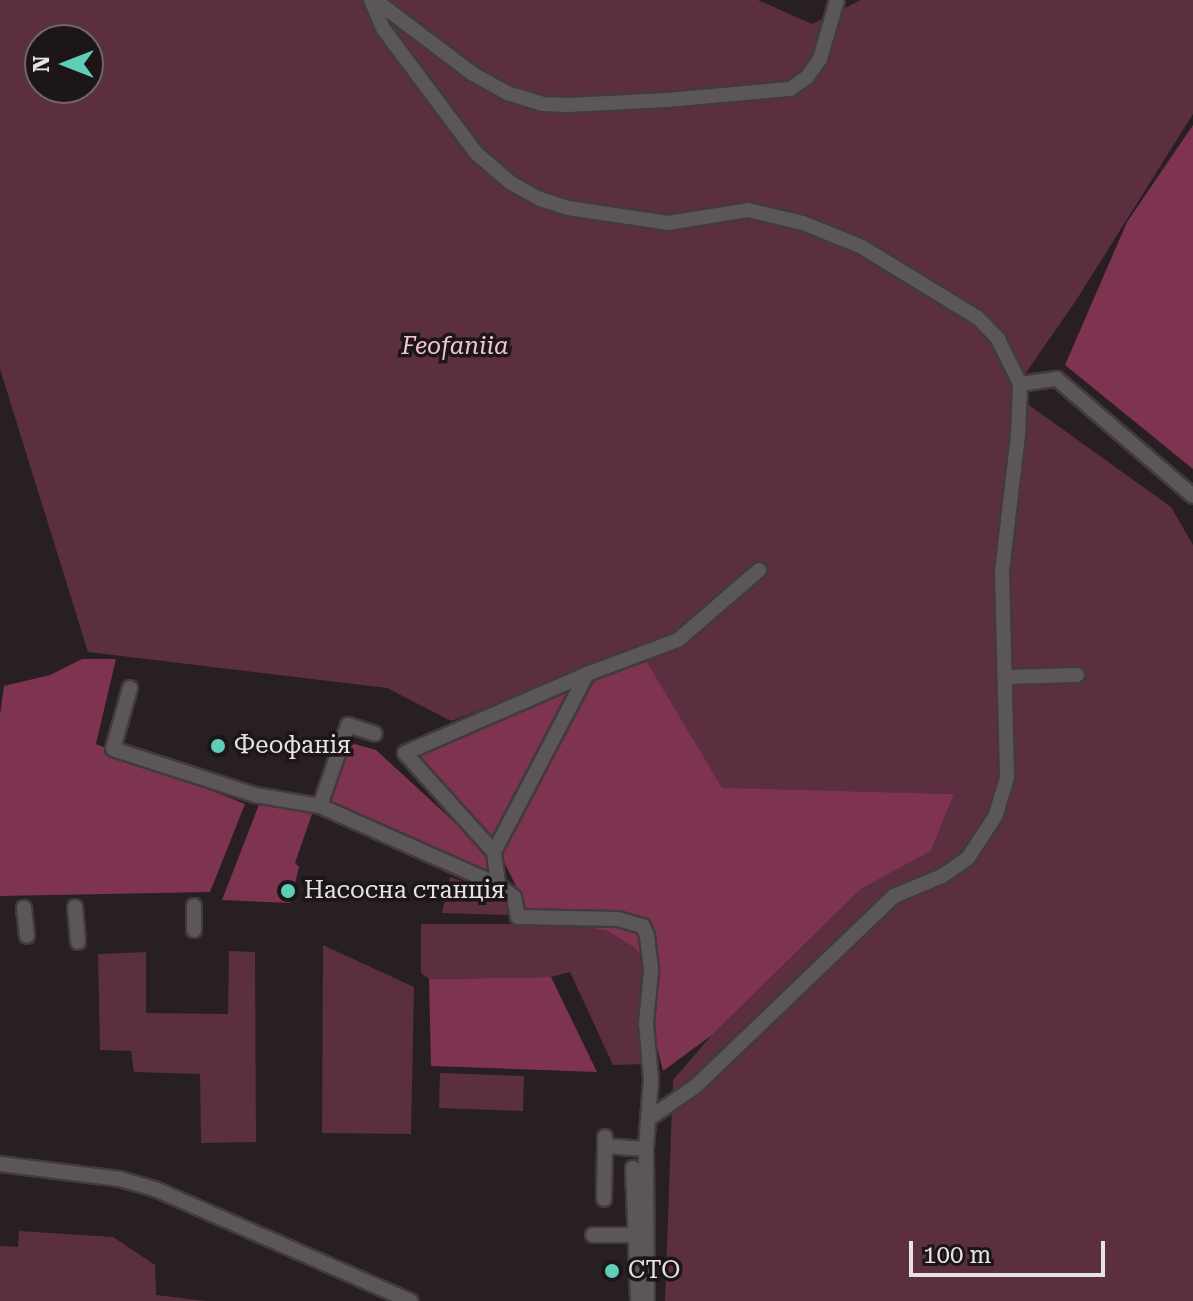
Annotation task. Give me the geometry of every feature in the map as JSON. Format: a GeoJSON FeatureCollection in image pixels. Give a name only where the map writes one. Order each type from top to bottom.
{"type":"FeatureCollection","features":[{"type":"Feature","properties":{"kind":"street"},"geometry":{"type":"LineString","coordinates":[[373,0],[473,74],[507,93],[542,104],[568,105],[790,89],[807,77],[820,59],[837,0]]}},
{"type":"Feature","properties":{"kind":"street"},"geometry":{"type":"LineString","coordinates":[[373,0],[384,30],[476,153],[511,183],[568,208],[668,223],[748,210],[803,223],[862,247],[978,318],[998,339],[1020,384],[1018,435],[1002,571],[1007,778],[996,815],[968,858],[942,876],[894,896],[696,1086],[651,1117]]}},
{"type":"Feature","properties":{"kind":"street"},"geometry":{"type":"LineString","coordinates":[[1020,384],[1057,379],[1193,496]]}},
{"type":"Feature","properties":{"kind":"street"},"geometry":{"type":"LineString","coordinates":[[494,852],[405,753],[587,674],[678,640],[759,570]]}},
{"type":"Feature","properties":{"kind":"street"},"geometry":{"type":"LineString","coordinates":[[498,885],[494,852],[587,674]]}},
{"type":"Feature","properties":{"kind":"street"},"geometry":{"type":"LineString","coordinates":[[1005,677],[1077,675]]}},
{"type":"Feature","properties":{"kind":"street"},"geometry":{"type":"LineString","coordinates":[[130,688],[113,749],[255,795],[320,806],[498,885],[514,897],[518,917],[618,919],[643,926],[651,971],[646,1023],[651,1117],[646,1149],[647,1301]]}},
{"type":"Feature","properties":{"kind":"street"},"geometry":{"type":"LineString","coordinates":[[320,806],[348,725],[375,734]]}},
{"type":"Feature","properties":{"kind":"street"},"geometry":{"type":"LineString","coordinates":[[194,906],[194,930]]}},
{"type":"Feature","properties":{"kind":"street"},"geometry":{"type":"LineString","coordinates":[[75,907],[78,942]]}},
{"type":"Feature","properties":{"kind":"street"},"geometry":{"type":"LineString","coordinates":[[24,908],[27,936]]}},
{"type":"Feature","properties":{"kind":"street"},"geometry":{"type":"LineString","coordinates":[[604,1199],[605,1142],[646,1149]]}},
{"type":"Feature","properties":{"kind":"street"},"geometry":{"type":"LineString","coordinates":[[0,1164],[120,1179],[155,1189],[402,1299]]}},
{"type":"Feature","properties":{"kind":"street"},"geometry":{"type":"LineString","coordinates":[[633,1168],[638,1301]]}},
{"type":"Feature","properties":{"kind":"street"},"geometry":{"type":"LineString","coordinates":[[593,1235],[636,1235]]}},
{"type":"Feature","properties":{"kind":"green space","name":"Feofaniia"},"geometry":{"type":"Polygon","coordinates":[[[0,0],[758,0],[812,24],[861,0],[1193,0],[1193,114],[1077,299],[1012,393],[1171,507],[1193,545],[1193,1301],[665,1301],[673,1080],[712,1035],[861,889],[931,851],[954,794],[722,789],[639,649],[451,721],[387,688],[88,652],[0,369],[0,0]]]}},
{"type":"Feature","properties":{"kind":"green space"},"geometry":{"type":"Polygon","coordinates":[[[450,877],[508,897],[507,915],[442,913],[450,877]]]}},
{"type":"Feature","properties":{"kind":"green space"},"geometry":{"type":"Polygon","coordinates":[[[421,924],[569,924],[609,931],[635,948],[650,971],[646,1064],[613,1065],[570,972],[551,977],[429,979],[421,973],[421,924]]]}},
{"type":"Feature","properties":{"kind":"green space"},"geometry":{"type":"Polygon","coordinates":[[[323,945],[414,987],[411,1134],[322,1133],[323,945]]]}},
{"type":"Feature","properties":{"kind":"green space"},"geometry":{"type":"Polygon","coordinates":[[[229,951],[255,952],[256,1142],[201,1143],[200,1074],[134,1072],[131,1051],[100,1050],[98,954],[146,952],[146,1013],[228,1014],[229,951]]]}},
{"type":"Feature","properties":{"kind":"green space"},"geometry":{"type":"Polygon","coordinates":[[[440,1073],[524,1076],[523,1111],[439,1108],[440,1073]]]}},
{"type":"Feature","properties":{"kind":"green space"},"geometry":{"type":"Polygon","coordinates":[[[19,1231],[113,1237],[155,1265],[156,1295],[206,1301],[0,1301],[0,1246],[18,1247],[19,1231]]]}},
{"type":"Feature","properties":{"kind":"shaded area"},"geometry":{"type":"Polygon","coordinates":[[[1193,125],[1193,469],[1065,365],[1127,222],[1193,125]]]}},
{"type":"Feature","properties":{"kind":"shaded area"},"geometry":{"type":"Polygon","coordinates":[[[82,659],[116,659],[96,744],[245,804],[210,892],[0,896],[0,715],[4,686],[50,675],[82,659]]]}},
{"type":"Feature","properties":{"kind":"shaded area"},"geometry":{"type":"Polygon","coordinates":[[[647,662],[722,788],[954,794],[931,851],[861,889],[712,1035],[663,1071],[647,1007],[651,972],[635,948],[608,931],[569,924],[528,925],[525,904],[501,856],[597,676],[647,662]]]}},
{"type":"Feature","properties":{"kind":"shaded area"},"geometry":{"type":"Polygon","coordinates":[[[568,690],[491,838],[419,756],[568,690]]]}},
{"type":"Feature","properties":{"kind":"shaded area"},"geometry":{"type":"Polygon","coordinates":[[[351,743],[376,750],[487,852],[491,875],[328,804],[351,743]]]}},
{"type":"Feature","properties":{"kind":"shaded area"},"geometry":{"type":"Polygon","coordinates":[[[260,802],[312,814],[295,863],[299,867],[290,903],[222,900],[260,802]]]}},
{"type":"Feature","properties":{"kind":"shaded area"},"geometry":{"type":"Polygon","coordinates":[[[551,977],[597,1072],[431,1066],[429,979],[551,977]]]}},
{"type":"Feature","properties":{"kind":"place","name":"Феофанія"},"geometry":{"type":"Point","coordinates":[218,746]}},
{"type":"Feature","properties":{"kind":"place","name":"Насосна станція"},"geometry":{"type":"Point","coordinates":[288,891]}},
{"type":"Feature","properties":{"kind":"place","name":"СТО"},"geometry":{"type":"Point","coordinates":[612,1271]}}]}
